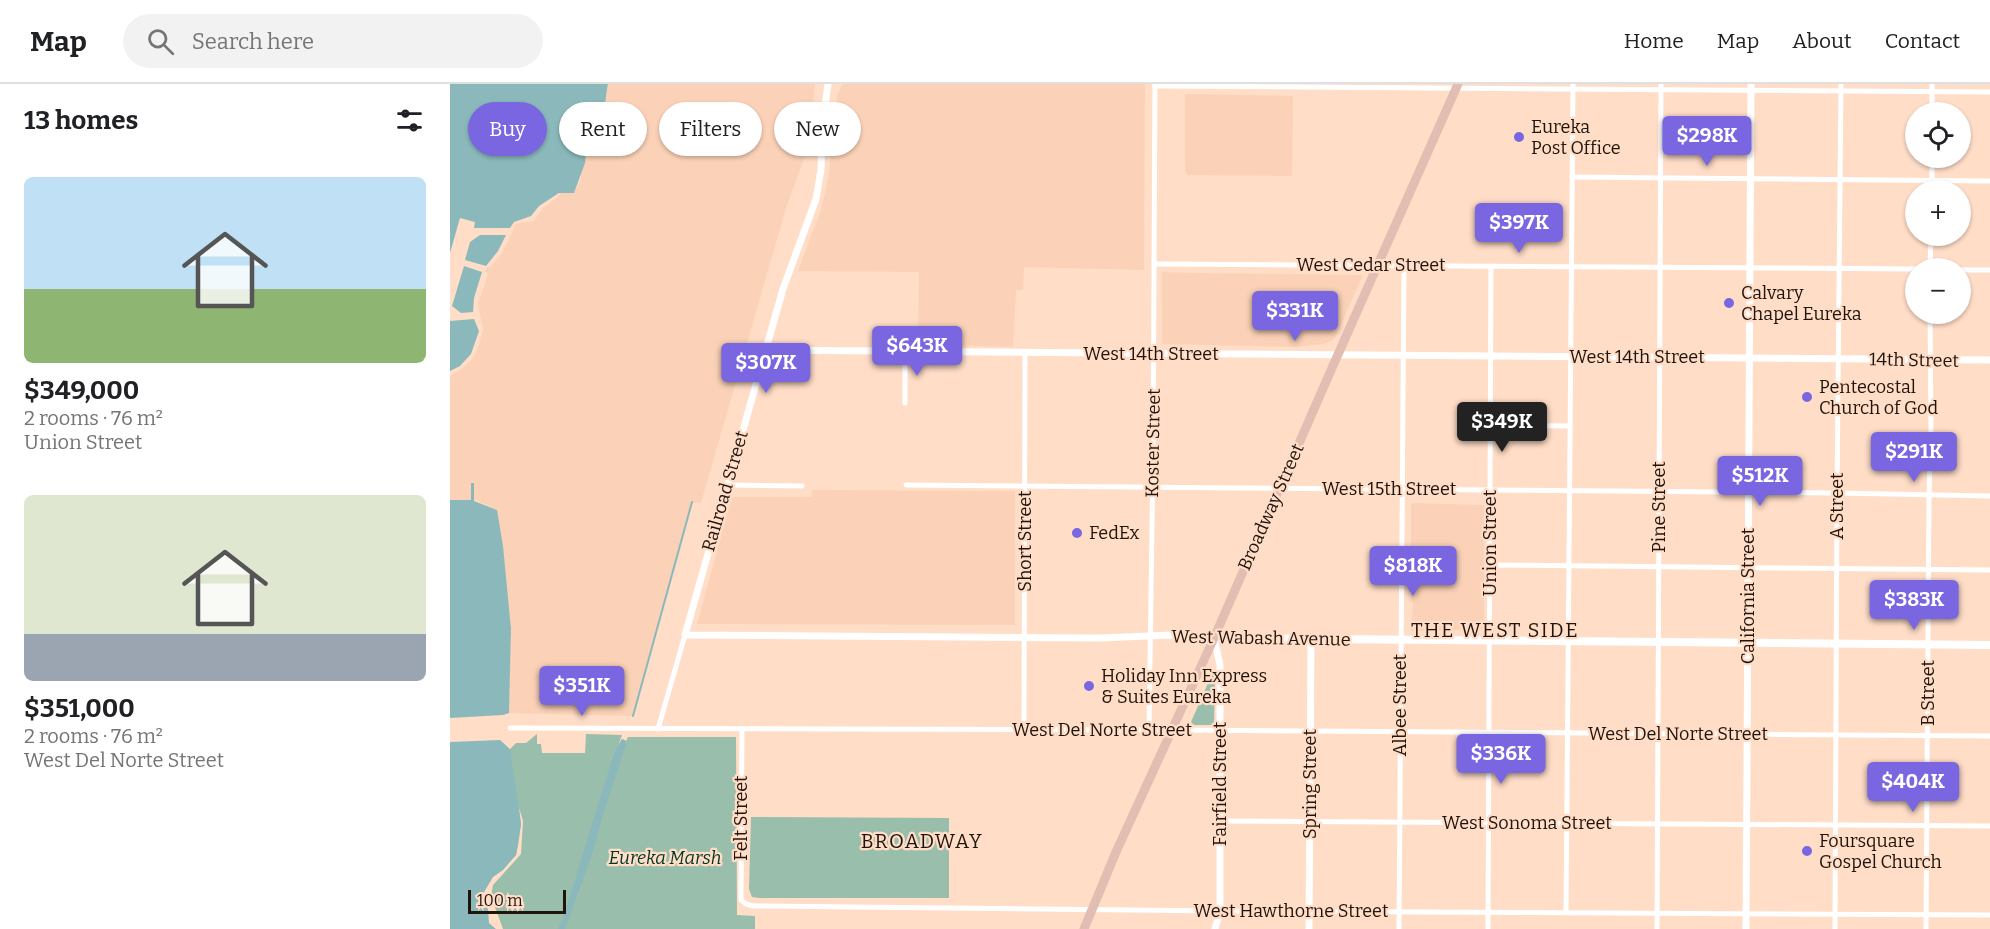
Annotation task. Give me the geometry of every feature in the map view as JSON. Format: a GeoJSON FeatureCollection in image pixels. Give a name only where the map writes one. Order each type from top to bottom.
{"type":"FeatureCollection","features":[{"type":"Feature","properties":{"kind":"highway","name":"Broadway Street"},"geometry":{"type":"LineString","coordinates":[[1084,929],[1116,852],[1214,638],[1457,86]]}},
{"type":"Feature","properties":{"kind":"main road","name":"West Wabash Avenue"},"geometry":{"type":"LineString","coordinates":[[1214,638],[1990,645]]}},
{"type":"Feature","properties":{"kind":"street","name":"Railroad Street"},"geometry":{"type":"LineString","coordinates":[[658,729],[726,485],[791,266],[816,199],[821,170],[828,84]]}},
{"type":"Feature","properties":{"kind":"street"},"geometry":{"type":"LineString","coordinates":[[1932,84],[1932,102]]}},
{"type":"Feature","properties":{"kind":"street"},"geometry":{"type":"LineString","coordinates":[[1155,85],[1841,87],[1990,92]]}},
{"type":"Feature","properties":{"kind":"street","name":"Koster Street"},"geometry":{"type":"LineString","coordinates":[[1149,730],[1155,85]]}},
{"type":"Feature","properties":{"kind":"street"},"geometry":{"type":"LineString","coordinates":[[1566,912],[1573,86]]}},
{"type":"Feature","properties":{"kind":"street","name":"Pine Street"},"geometry":{"type":"LineString","coordinates":[[1657,929],[1661,86]]}},
{"type":"Feature","properties":{"kind":"street","name":"California Street"},"geometry":{"type":"LineString","coordinates":[[1746,929],[1751,87]]}},
{"type":"Feature","properties":{"kind":"street","name":"A Street"},"geometry":{"type":"LineString","coordinates":[[1835,929],[1841,87]]}},
{"type":"Feature","properties":{"kind":"street"},"geometry":{"type":"LineString","coordinates":[[1572,177],[1905,181]]}},
{"type":"Feature","properties":{"kind":"street"},"geometry":{"type":"LineString","coordinates":[[1971,181],[1990,181]]}},
{"type":"Feature","properties":{"kind":"street","name":"West Cedar Street"},"geometry":{"type":"LineString","coordinates":[[1154,264],[1905,269]]}},
{"type":"Feature","properties":{"kind":"street","name":"Albee Street"},"geometry":{"type":"LineString","coordinates":[[1400,929],[1404,265]]}},
{"type":"Feature","properties":{"kind":"street","name":"Union Street"},"geometry":{"type":"LineString","coordinates":[[1488,929],[1491,266]]}},
{"type":"Feature","properties":{"kind":"street"},"geometry":{"type":"LineString","coordinates":[[1971,270],[1990,270]]}},
{"type":"Feature","properties":{"kind":"street","name":"B Street"},"geometry":{"type":"LineString","coordinates":[[1926,929],[1930,324]]}},
{"type":"Feature","properties":{"kind":"street","name":"West 14th Street"},"geometry":{"type":"LineString","coordinates":[[750,350],[1839,359]]}},
{"type":"Feature","properties":{"kind":"street"},"geometry":{"type":"LineString","coordinates":[[905,352],[905,402]]}},
{"type":"Feature","properties":{"kind":"street","name":"Short Street"},"geometry":{"type":"LineString","coordinates":[[1024,729],[1025,353]]}},
{"type":"Feature","properties":{"kind":"street","name":"14th Street"},"geometry":{"type":"LineString","coordinates":[[1839,359],[1990,360]]}},
{"type":"Feature","properties":{"kind":"street"},"geometry":{"type":"LineString","coordinates":[[1490,425],[1570,426]]}},
{"type":"Feature","properties":{"kind":"street"},"geometry":{"type":"LineString","coordinates":[[726,485],[802,486]]}},
{"type":"Feature","properties":{"kind":"street","name":"West 15th Street"},"geometry":{"type":"LineString","coordinates":[[906,485],[1990,496]]}},
{"type":"Feature","properties":{"kind":"street"},"geometry":{"type":"LineString","coordinates":[[1490,565],[1990,570]]}},
{"type":"Feature","properties":{"kind":"street","name":"West Wabash Avenue"},"geometry":{"type":"LineString","coordinates":[[685,635],[1151,638],[1173,635],[1214,638]]}},
{"type":"Feature","properties":{"kind":"street","name":"Fairfield Street"},"geometry":{"type":"LineString","coordinates":[[1214,638],[1220,665],[1220,911],[1215,929]]}},
{"type":"Feature","properties":{"kind":"street","name":"Spring Street"},"geometry":{"type":"LineString","coordinates":[[1309,929],[1311,639]]}},
{"type":"Feature","properties":{"kind":"street","name":"West Del Norte Street"},"geometry":{"type":"LineString","coordinates":[[510,728],[1990,736]]}},
{"type":"Feature","properties":{"kind":"street","name":"Felt Street"},"geometry":{"type":"LineString","coordinates":[[742,729],[741,900],[746,904]]}},
{"type":"Feature","properties":{"kind":"street","name":"West Sonoma Street"},"geometry":{"type":"LineString","coordinates":[[1220,820],[1990,826]]}},
{"type":"Feature","properties":{"kind":"street","name":"West Hawthorne Street"},"geometry":{"type":"LineString","coordinates":[[746,904],[757,906],[1220,911],[1990,915]]}},
{"type":"Feature","properties":{"kind":"shaded area"},"geometry":{"type":"Polygon","coordinates":[[[608,84],[815,84],[813,102],[774,102],[774,156],[805,156],[786,208],[701,503],[692,503],[633,716],[509,713],[511,629],[497,510],[472,498],[471,500],[450,500],[450,373],[489,264],[515,223],[559,193],[574,193],[581,179],[582,156],[647,156],[647,102],[603,102],[608,84]]]}},
{"type":"Feature","properties":{"kind":"shaded area"},"geometry":{"type":"Polygon","coordinates":[[[842,84],[1145,84],[1144,270],[1024,267],[1023,290],[1016,290],[1013,347],[918,344],[919,272],[798,271],[822,207],[831,156],[861,156],[861,102],[836,102],[842,84]]]}},
{"type":"Feature","properties":{"kind":"shaded area"},"geometry":{"type":"Polygon","coordinates":[[[1185,94],[1293,96],[1292,176],[1187,175],[1185,171],[1185,94]]]}},
{"type":"Feature","properties":{"kind":"shaded area"},"geometry":{"type":"Polygon","coordinates":[[[1162,272],[1363,275],[1336,336],[1324,344],[1296,347],[1162,344],[1162,272]]]}},
{"type":"Feature","properties":{"kind":"shaded area"},"geometry":{"type":"Polygon","coordinates":[[[812,490],[1015,491],[1015,625],[697,624],[732,497],[812,497],[812,490]]]}},
{"type":"Feature","properties":{"kind":"shaded area"},"geometry":{"type":"Polygon","coordinates":[[[1411,503],[1484,505],[1484,629],[1411,631],[1413,603],[1411,599],[1411,503]]]}},
{"type":"Feature","properties":{"kind":"green space"},"geometry":{"type":"Polygon","coordinates":[[[1212,674],[1215,674],[1214,725],[1194,725],[1191,722],[1212,674]]]}},
{"type":"Feature","properties":{"kind":"green space","name":"Eureka Marsh"},"geometry":{"type":"Polygon","coordinates":[[[537,734],[537,744],[541,744],[542,753],[585,753],[586,734],[622,735],[618,746],[622,739],[626,741],[628,737],[736,737],[737,915],[755,916],[755,929],[503,929],[491,896],[493,885],[521,854],[523,821],[519,808],[521,824],[516,855],[507,864],[503,857],[450,929],[510,749],[516,743],[526,743],[537,734]]]}},
{"type":"Feature","properties":{"kind":"green space"},"geometry":{"type":"Polygon","coordinates":[[[751,817],[949,818],[949,898],[752,897],[749,889],[751,817]]]}},
{"type":"Feature","properties":{"kind":"water"},"geometry":{"type":"Polygon","coordinates":[[[450,84],[608,84],[605,102],[559,102],[559,156],[586,156],[574,193],[559,193],[541,206],[533,219],[515,223],[501,250],[489,264],[475,305],[481,333],[474,354],[463,366],[450,373],[450,84]]]}},
{"type":"Feature","properties":{"kind":"water"},"geometry":{"type":"Polygon","coordinates":[[[471,483],[474,483],[474,501],[497,510],[503,546],[511,629],[509,713],[450,718],[450,500],[471,500],[471,483]]]}},
{"type":"Feature","properties":{"kind":"water"},"geometry":{"type":"Polygon","coordinates":[[[450,735],[502,739],[510,749],[521,824],[516,855],[503,870],[493,877],[483,894],[489,923],[496,929],[450,929],[450,735]]]}},
{"type":"Feature","properties":{"kind":"water"},"geometry":{"type":"Polygon","coordinates":[[[622,739],[626,741],[626,745],[592,855],[565,929],[558,929],[615,751],[622,739]]]}},
{"type":"Feature","properties":{"kind":"pier"},"geometry":{"type":"Polygon","coordinates":[[[560,193],[543,208],[534,221],[516,224],[503,252],[491,267],[488,267],[486,272],[488,274],[478,304],[483,330],[479,345],[473,358],[450,376],[450,371],[460,366],[471,354],[479,331],[474,319],[450,321],[450,253],[460,218],[475,222],[474,228],[510,228],[514,222],[531,216],[539,206],[560,193]],[[480,235],[470,242],[465,260],[486,266],[498,251],[506,235],[480,235]],[[464,266],[452,306],[461,313],[473,312],[474,298],[482,272],[464,266]]]}},
{"type":"Feature","properties":{"kind":"pier"},"geometry":{"type":"Polygon","coordinates":[[[450,732],[492,733],[505,738],[512,746],[510,749],[500,740],[450,742],[450,732]]]}},
{"type":"Feature","properties":{"kind":"waterway"},"geometry":{"type":"LineString","coordinates":[[633,716],[692,502]]}},
{"type":"Feature","properties":{"kind":"place","name":"Eureka Post Office"},"geometry":{"type":"Point","coordinates":[1519,137]}},
{"type":"Feature","properties":{"kind":"place","name":"Calvary Chapel Eureka"},"geometry":{"type":"Point","coordinates":[1729,303]}},
{"type":"Feature","properties":{"kind":"place","name":"Pentecostal Church of God"},"geometry":{"type":"Point","coordinates":[1807,397]}},
{"type":"Feature","properties":{"kind":"place","name":"FedEx"},"geometry":{"type":"Point","coordinates":[1077,533]}},
{"type":"Feature","properties":{"kind":"place","name":"Holiday Inn Express & Suites Eureka"},"geometry":{"type":"Point","coordinates":[1089,686]}},
{"type":"Feature","properties":{"kind":"place","name":"Foursquare Gospel Church"},"geometry":{"type":"Point","coordinates":[1807,851]}},
{"type":"Feature","properties":{"kind":"district","name":"THE WEST SIDE"},"geometry":{"type":"Point","coordinates":[1495,630]}},
{"type":"Feature","properties":{"kind":"district","name":"BROADWAY"},"geometry":{"type":"Point","coordinates":[922,841]}}]}
